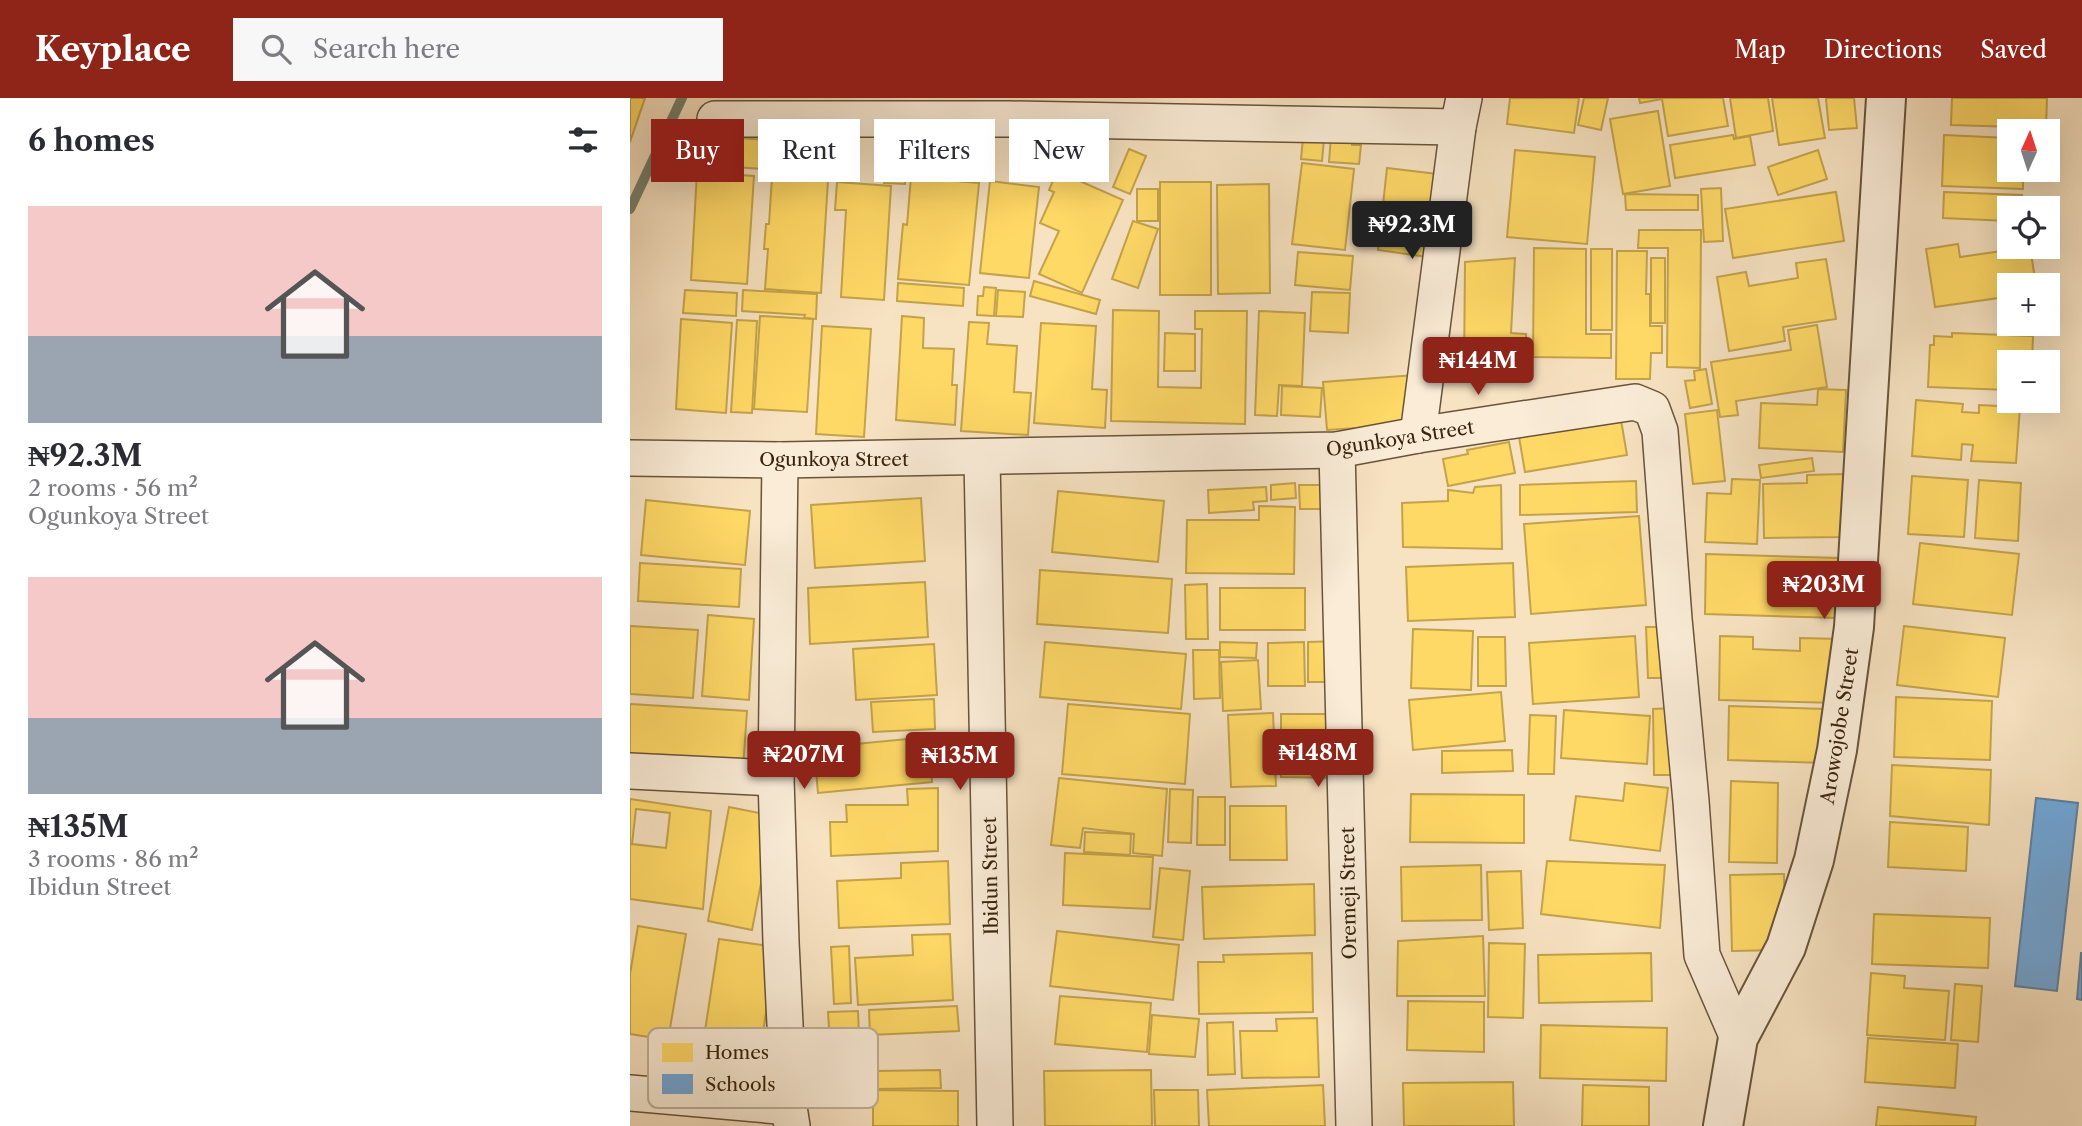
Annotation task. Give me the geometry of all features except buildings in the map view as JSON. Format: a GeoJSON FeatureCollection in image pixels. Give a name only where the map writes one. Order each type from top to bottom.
{"type":"FeatureCollection","features":[{"type":"Feature","properties":{"kind":"street","name":"Arowojobe Street"},"geometry":{"type":"LineString","coordinates":[[1723,1126],[1738,1038],[1786,947],[1814,859],[1838,750],[1854,627],[1886,98]]}},
{"type":"Feature","properties":{"kind":"street"},"geometry":{"type":"LineString","coordinates":[[715,119],[1010,109],[1461,113],[1418,435]]}},
{"type":"Feature","properties":{"kind":"street","name":"Ogunkoya Street"},"geometry":{"type":"LineString","coordinates":[[630,458],[982,458],[1337,450],[1635,402],[1653,409],[1660,431],[1702,955],[1738,1038]]}},
{"type":"Feature","properties":{"kind":"street","name":"Oremeji Street"},"geometry":{"type":"LineString","coordinates":[[1337,450],[1354,1126]]}},
{"type":"Feature","properties":{"kind":"street","name":"Ibidun Street"},"geometry":{"type":"LineString","coordinates":[[982,458],[995,1126]]}},
{"type":"Feature","properties":{"kind":"street"},"geometry":{"type":"LineString","coordinates":[[780,460],[776,778],[786,1028]]}},
{"type":"Feature","properties":{"kind":"street"},"geometry":{"type":"LineString","coordinates":[[630,771],[776,778]]}},
{"type":"Feature","properties":{"kind":"street"},"geometry":{"type":"LineString","coordinates":[[630,1093],[648,1096]]}},
{"type":"Feature","properties":{"kind":"street"},"geometry":{"type":"LineString","coordinates":[[730,1108],[790,1117]]}},
{"type":"Feature","properties":{"kind":"waterway"},"geometry":{"type":"LineString","coordinates":[[630,209],[682,98]]}}]}
